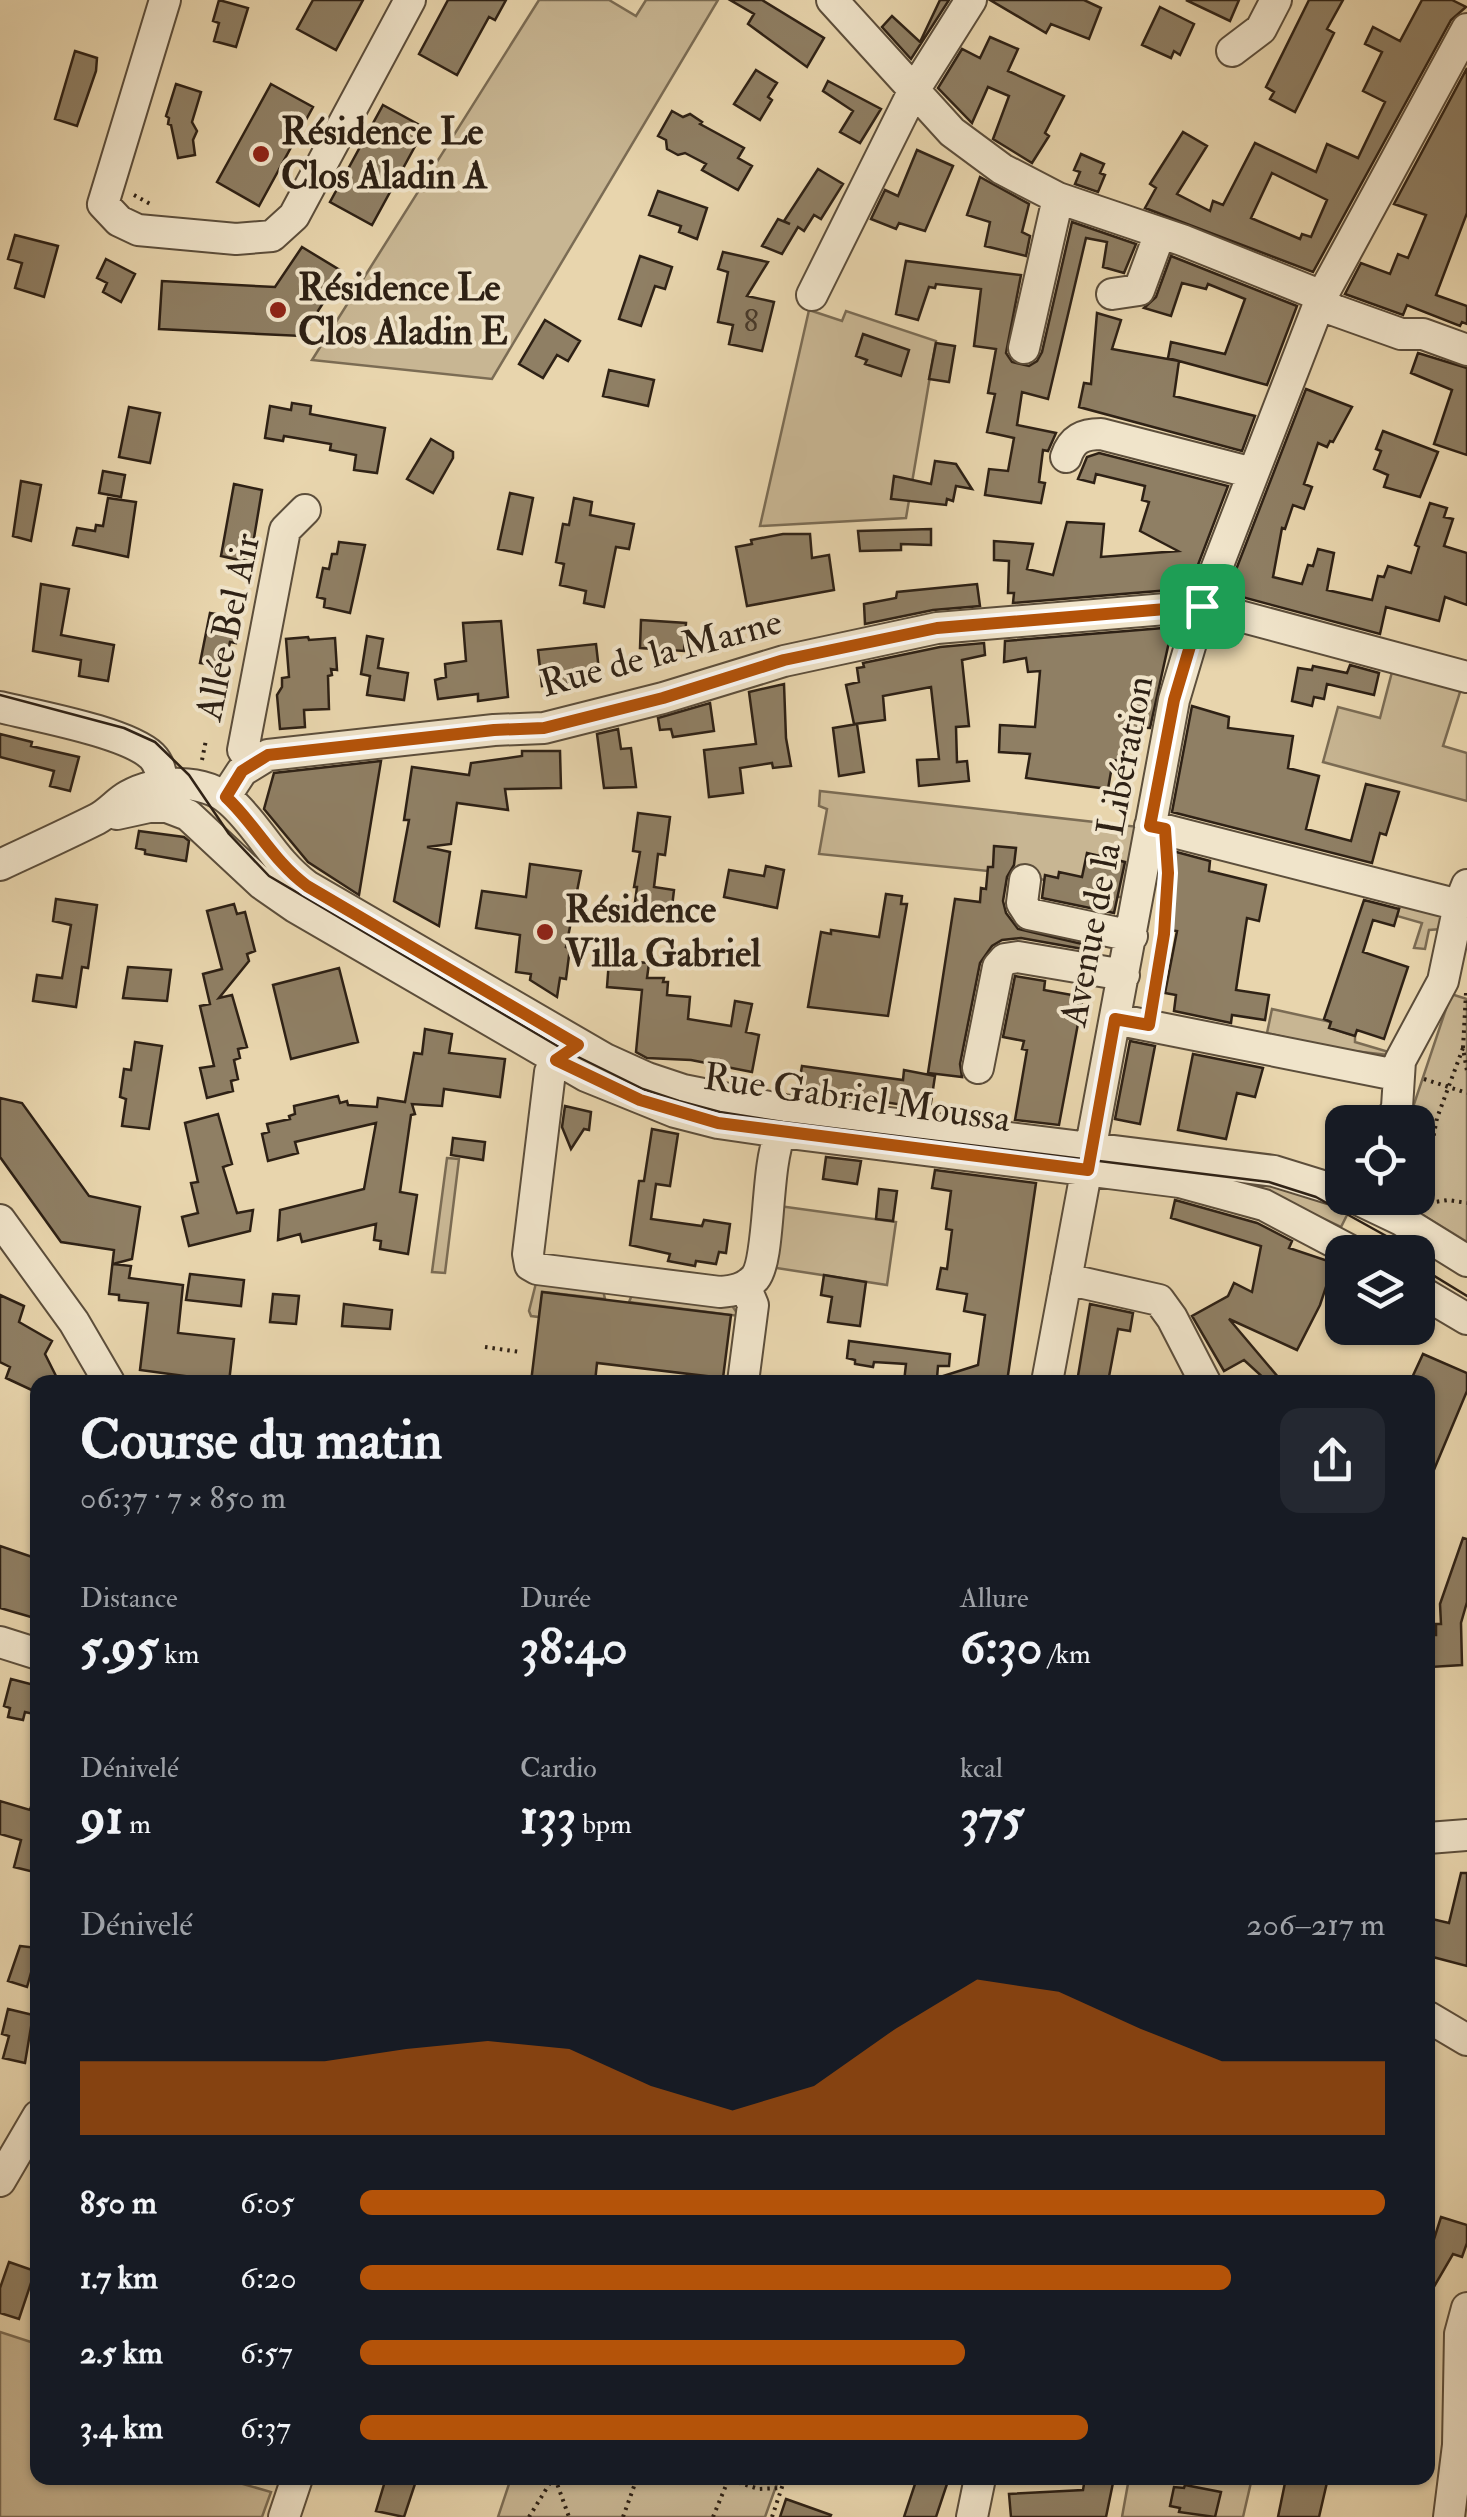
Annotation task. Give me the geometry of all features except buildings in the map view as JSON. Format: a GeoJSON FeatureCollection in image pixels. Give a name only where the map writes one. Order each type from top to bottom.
{"type":"FeatureCollection","features":[{"type":"Feature","properties":{"kind":"street"},"geometry":{"type":"LineString","coordinates":[[165,0],[103,204],[119,221],[138,230],[236,239],[272,236],[289,223],[410,0]]}},
{"type":"Feature","properties":{"kind":"street"},"geometry":{"type":"LineString","coordinates":[[832,0],[952,132],[1002,169],[1058,198],[1160,232],[1322,296],[1332,309],[1401,334],[1423,334],[1467,350]]}},
{"type":"Feature","properties":{"kind":"street"},"geometry":{"type":"LineString","coordinates":[[812,295],[914,92],[971,0]]}},
{"type":"Feature","properties":{"kind":"street"},"geometry":{"type":"LineString","coordinates":[[1232,51],[1260,29],[1276,0]]}},
{"type":"Feature","properties":{"kind":"street","name":"Avenue de la Libération"},"geometry":{"type":"LineString","coordinates":[[1048,1375],[1174,700],[1202,606],[1322,296],[1467,29]]}},
{"type":"Feature","properties":{"kind":"street"},"geometry":{"type":"LineString","coordinates":[[1024,348],[1058,198]]}},
{"type":"Feature","properties":{"kind":"street"},"geometry":{"type":"LineString","coordinates":[[1112,294],[1139,290],[1160,232]]}},
{"type":"Feature","properties":{"kind":"street"},"geometry":{"type":"LineString","coordinates":[[1066,457],[1077,439],[1101,434],[1253,474]]}},
{"type":"Feature","properties":{"kind":"street","name":"Allée Bel Air"},"geometry":{"type":"LineString","coordinates":[[252,762],[242,750],[286,530],[305,510]]}},
{"type":"Feature","properties":{"kind":"street","name":"Rue de la Marne"},"geometry":{"type":"LineString","coordinates":[[252,762],[287,752],[544,728],[663,698],[784,660],[937,628],[1202,606],[1467,677]]}},
{"type":"Feature","properties":{"kind":"street"},"geometry":{"type":"LineString","coordinates":[[0,707],[98,732],[142,748],[159,764],[163,785]]}},
{"type":"Feature","properties":{"kind":"street"},"geometry":{"type":"LineString","coordinates":[[0,865],[104,816],[125,797],[163,785],[198,786],[226,797],[252,762]]}},
{"type":"Feature","properties":{"kind":"street","name":"Rue Gabriel Moussa"},"geometry":{"type":"LineString","coordinates":[[226,797],[275,858],[307,886],[640,1100],[718,1123],[781,1132],[1089,1159]]}},
{"type":"Feature","properties":{"kind":"street","name":"Rue Gabriel Moussa"},"geometry":{"type":"LineString","coordinates":[[104,816],[149,807],[188,814],[270,890],[567,1052],[722,1100],[1089,1159]]}},
{"type":"Feature","properties":{"kind":"street"},"geometry":{"type":"LineString","coordinates":[[1150,826],[1463,894],[1459,986],[1400,1061],[1397,1105]]}},
{"type":"Feature","properties":{"kind":"street"},"geometry":{"type":"LineString","coordinates":[[1025,880],[1022,902],[1029,914],[1132,936]]}},
{"type":"Feature","properties":{"kind":"street"},"geometry":{"type":"LineString","coordinates":[[978,1068],[998,968],[1005,959],[1018,957],[1124,975]]}},
{"type":"Feature","properties":{"kind":"street"},"geometry":{"type":"LineString","coordinates":[[1115,1019],[1386,1073],[1398,1072]]}},
{"type":"Feature","properties":{"kind":"street"},"geometry":{"type":"LineString","coordinates":[[567,1052],[550,1072],[528,1254],[530,1266],[543,1271],[720,1292],[745,1286],[760,1270],[773,1157],[781,1132]]}},
{"type":"Feature","properties":{"kind":"street"},"geometry":{"type":"LineString","coordinates":[[1089,1159],[1274,1171],[1325,1188]]}},
{"type":"Feature","properties":{"kind":"street"},"geometry":{"type":"LineString","coordinates":[[1089,1159],[1246,1198],[1325,1236]]}},
{"type":"Feature","properties":{"kind":"street"},"geometry":{"type":"LineString","coordinates":[[1386,1215],[1467,1261]]}},
{"type":"Feature","properties":{"kind":"street"},"geometry":{"type":"LineString","coordinates":[[0,1220],[74,1322],[106,1375]]}},
{"type":"Feature","properties":{"kind":"street"},"geometry":{"type":"LineString","coordinates":[[1066,1279],[1159,1300],[1202,1375]]}},
{"type":"Feature","properties":{"kind":"street"},"geometry":{"type":"LineString","coordinates":[[744,1375],[752,1305],[745,1286]]}},
{"type":"Feature","properties":{"kind":"street"},"geometry":{"type":"LineString","coordinates":[[1435,1300],[1467,1319]]}},
{"type":"Feature","properties":{"kind":"street"},"geometry":{"type":"LineString","coordinates":[[0,1642],[30,1651]]}},
{"type":"Feature","properties":{"kind":"street"},"geometry":{"type":"LineString","coordinates":[[1435,1837],[1467,1835]]}},
{"type":"Feature","properties":{"kind":"street"},"geometry":{"type":"LineString","coordinates":[[1435,2021],[1467,2040]]}},
{"type":"Feature","properties":{"kind":"street"},"geometry":{"type":"LineString","coordinates":[[0,2181],[30,2130]]}},
{"type":"Feature","properties":{"kind":"street"},"geometry":{"type":"LineString","coordinates":[[1449,2517],[1463,2446],[1460,2334],[1467,2308]]}},
{"type":"Feature","properties":{"kind":"street"},"geometry":{"type":"LineString","coordinates":[[1435,2444],[1463,2446]]}},
{"type":"Feature","properties":{"kind":"street"},"geometry":{"type":"LineString","coordinates":[[284,2517],[295,2485]]}},
{"type":"Feature","properties":{"kind":"street"},"geometry":{"type":"LineString","coordinates":[[972,2517],[979,2485]]}},
{"type":"Feature","properties":{"kind":"path"},"geometry":{"type":"LineString","coordinates":[[115,163],[133,193],[165,210]]}},
{"type":"Feature","properties":{"kind":"path"},"geometry":{"type":"LineString","coordinates":[[200,764],[206,740]]}},
{"type":"Feature","properties":{"kind":"path"},"geometry":{"type":"LineString","coordinates":[[1149,1025],[1164,934],[1166,888]]}},
{"type":"Feature","properties":{"kind":"path"},"geometry":{"type":"LineString","coordinates":[[1459,986],[1467,1071]]}},
{"type":"Feature","properties":{"kind":"path"},"geometry":{"type":"LineString","coordinates":[[1464,1048],[1437,1118],[1420,1204],[1448,1200],[1467,1203]]}},
{"type":"Feature","properties":{"kind":"path"},"geometry":{"type":"LineString","coordinates":[[1398,1072],[1467,1093]]}},
{"type":"Feature","properties":{"kind":"path"},"geometry":{"type":"LineString","coordinates":[[485,1347],[520,1352]]}},
{"type":"Feature","properties":{"kind":"path"},"geometry":{"type":"LineString","coordinates":[[529,2517],[550,2485]]}},
{"type":"Feature","properties":{"kind":"path"},"geometry":{"type":"LineString","coordinates":[[557,2485],[568,2517]]}},
{"type":"Feature","properties":{"kind":"path"},"geometry":{"type":"LineString","coordinates":[[623,2517],[634,2485]]}},
{"type":"Feature","properties":{"kind":"path"},"geometry":{"type":"LineString","coordinates":[[713,2517],[724,2485]]}},
{"type":"Feature","properties":{"kind":"path"},"geometry":{"type":"LineString","coordinates":[[747,2485],[781,2488]]}},
{"type":"Feature","properties":{"kind":"path"},"geometry":{"type":"LineString","coordinates":[[772,2517],[782,2485]]}},
{"type":"Feature","properties":{"kind":"shaded area"},"geometry":{"type":"Polygon","coordinates":[[[539,0],[609,0],[636,16],[646,0],[718,0],[492,379],[312,360],[539,0]]]}},
{"type":"Feature","properties":{"kind":"shaded area"},"geometry":{"type":"Polygon","coordinates":[[[809,310],[842,321],[846,311],[936,341],[906,518],[760,526],[809,310]]]}},
{"type":"Feature","properties":{"kind":"shaded area"},"geometry":{"type":"Polygon","coordinates":[[[1392,672],[1461,689],[1443,746],[1467,753],[1467,801],[1323,762],[1338,707],[1380,718],[1392,672]]]}},
{"type":"Feature","properties":{"kind":"shaded area"},"geometry":{"type":"Polygon","coordinates":[[[820,791],[1139,827],[1124,898],[1018,874],[819,854],[827,809],[819,806],[820,791]]]}},
{"type":"Feature","properties":{"kind":"shaded area"},"geometry":{"type":"Polygon","coordinates":[[[1402,898],[1444,918],[1442,929],[1429,930],[1425,949],[1414,948],[1422,923],[1397,916],[1402,898]]]}},
{"type":"Feature","properties":{"kind":"shaded area"},"geometry":{"type":"Polygon","coordinates":[[[1451,994],[1467,999],[1467,1242],[1423,1215],[1435,1215],[1435,1105],[1414,1105],[1451,994]]]}},
{"type":"Feature","properties":{"kind":"shaded area"},"geometry":{"type":"Polygon","coordinates":[[[1272,1009],[1331,1022],[1330,1028],[1355,1036],[1355,1042],[1389,1052],[1388,1055],[1336,1049],[1267,1033],[1272,1009]]]}},
{"type":"Feature","properties":{"kind":"shaded area"},"geometry":{"type":"Polygon","coordinates":[[[447,1158],[459,1159],[445,1273],[432,1272],[447,1158]]]}},
{"type":"Feature","properties":{"kind":"shaded area"},"geometry":{"type":"Polygon","coordinates":[[[1250,1174],[1325,1200],[1325,1215],[1347,1215],[1341,1227],[1246,1192],[1250,1174]]]}},
{"type":"Feature","properties":{"kind":"shaded area"},"geometry":{"type":"Polygon","coordinates":[[[779,1206],[896,1222],[887,1285],[770,1267],[779,1206]]]}},
{"type":"Feature","properties":{"kind":"shaded area"},"geometry":{"type":"Polygon","coordinates":[[[536,1283],[603,1290],[605,1299],[543,1292],[539,1317],[531,1316],[536,1283]]]}},
{"type":"Feature","properties":{"kind":"shaded area"},"geometry":{"type":"Polygon","coordinates":[[[632,1295],[731,1304],[739,1316],[629,1302],[632,1295]]]}},
{"type":"Feature","properties":{"kind":"shaded area"},"geometry":{"type":"Polygon","coordinates":[[[0,2332],[30,2342],[30,2485],[246,2485],[271,2492],[262,2517],[0,2517],[0,2332]]]}},
{"type":"Feature","properties":{"kind":"shaded area"},"geometry":{"type":"Polygon","coordinates":[[[509,2485],[776,2485],[765,2517],[498,2517],[509,2485]]]}},
{"type":"Feature","properties":{"kind":"shaded area"},"geometry":{"type":"Polygon","coordinates":[[[1128,2485],[1250,2485],[1243,2517],[1122,2517],[1128,2485]]]}},
{"type":"Feature","properties":{"kind":"tram line"},"geometry":{"type":"LineString","coordinates":[[0,695],[124,728],[155,742],[189,775],[229,834],[269,876],[566,1051],[643,1089],[720,1112],[783,1122],[1269,1182],[1316,1197],[1384,1235]]}},
{"type":"Feature","properties":{"kind":"tram line"},"geometry":{"type":"LineString","coordinates":[[1435,1276],[1467,1296]]}},
{"type":"Feature","properties":{"kind":"place","name":"Résidence Le Clos Aladin A"},"geometry":{"type":"Point","coordinates":[261,154]}},
{"type":"Feature","properties":{"kind":"place","name":"Résidence Le Clos Aladin E"},"geometry":{"type":"Point","coordinates":[278,310]}},
{"type":"Feature","properties":{"kind":"place","name":"Résidence Villa Gabriel"},"geometry":{"type":"Point","coordinates":[545,932]}},
{"type":"Feature","properties":{"kind":"route"},"geometry":{"type":"LineString","coordinates":[[1202,606],[1174,700],[1150,826],[1165,829],[1168,873],[1164,934],[1149,1025],[1115,1019],[1088,1170],[718,1123],[640,1100],[556,1060],[578,1045],[292,876],[226,797],[242,771],[268,755],[544,728],[608,714],[784,660],[937,628],[1202,606]]}}]}
